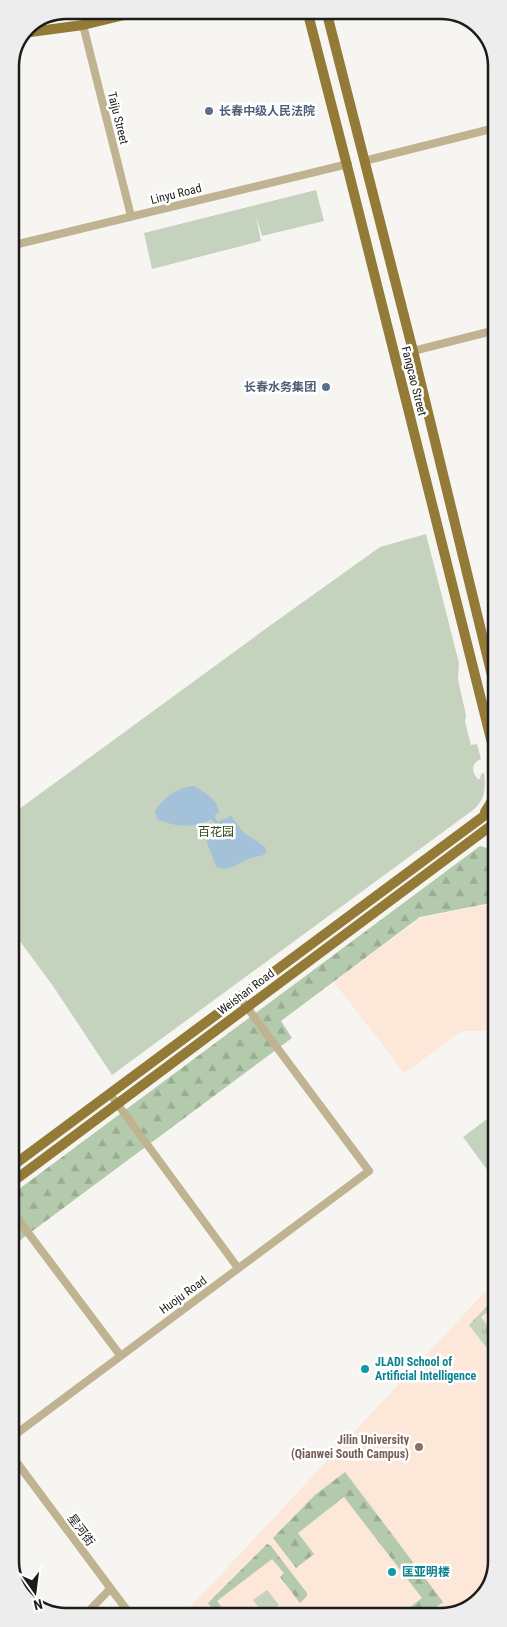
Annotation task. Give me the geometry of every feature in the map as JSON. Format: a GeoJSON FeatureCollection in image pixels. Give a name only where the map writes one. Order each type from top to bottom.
{"type":"FeatureCollection","features":[{"type":"Feature","properties":{"kind":"main road"},"geometry":{"type":"LineString","coordinates":[[34,32],[108,19]]}},
{"type":"Feature","properties":{"kind":"main road","name":"Fangcao Street"},"geometry":{"type":"LineString","coordinates":[[309,19],[348,164],[488,728]]}},
{"type":"Feature","properties":{"kind":"main road","name":"Fangcao Street"},"geometry":{"type":"LineString","coordinates":[[328,19],[413,351],[488,660]]}},
{"type":"Feature","properties":{"kind":"main road"},"geometry":{"type":"LineString","coordinates":[[471,661],[487,656]]}},
{"type":"Feature","properties":{"kind":"main road"},"geometry":{"type":"LineString","coordinates":[[481,818],[488,807]]}},
{"type":"Feature","properties":{"kind":"main road","name":"Weishan Road"},"geometry":{"type":"LineString","coordinates":[[19,1161],[488,813]]}},
{"type":"Feature","properties":{"kind":"main road","name":"Weishan Road"},"geometry":{"type":"LineString","coordinates":[[19,1177],[488,828]]}},
{"type":"Feature","properties":{"kind":"street","name":"Taiju Street"},"geometry":{"type":"LineString","coordinates":[[83,25],[131,216]]}},
{"type":"Feature","properties":{"kind":"street"},"geometry":{"type":"LineString","coordinates":[[364,161],[488,130]]}},
{"type":"Feature","properties":{"kind":"street","name":"Linyu Road"},"geometry":{"type":"LineString","coordinates":[[19,244],[348,164]]}},
{"type":"Feature","properties":{"kind":"street"},"geometry":{"type":"LineString","coordinates":[[413,351],[488,332]]}},
{"type":"Feature","properties":{"kind":"street"},"geometry":{"type":"LineString","coordinates":[[240,998],[247,1007]]}},
{"type":"Feature","properties":{"kind":"street","name":"Huoju Road"},"geometry":{"type":"LineString","coordinates":[[19,1432],[369,1171],[247,1007]]}},
{"type":"Feature","properties":{"kind":"street"},"geometry":{"type":"LineString","coordinates":[[110,1094],[238,1268]]}},
{"type":"Feature","properties":{"kind":"street"},"geometry":{"type":"LineString","coordinates":[[19,1221],[120,1355]]}},
{"type":"Feature","properties":{"kind":"street","name":"星河街"},"geometry":{"type":"LineString","coordinates":[[19,1466],[125,1608]]}},
{"type":"Feature","properties":{"kind":"street"},"geometry":{"type":"LineString","coordinates":[[92,1608],[110,1589]]}},
{"type":"Feature","properties":{"kind":"shaded area"},"geometry":{"type":"Polygon","coordinates":[[[488,905],[488,1031],[462,1031],[404,1073],[334,982],[421,918],[488,905]]]}},
{"type":"Feature","properties":{"kind":"shaded area","name":"Jilin University (Qianwei South Campus)"},"geometry":{"type":"Polygon","coordinates":[[[488,1289],[488,1561],[486,1576],[479,1590],[462,1603],[447,1608],[189,1608],[488,1289]]]}},
{"type":"Feature","properties":{"kind":"green space"},"geometry":{"type":"Polygon","coordinates":[[[316,190],[324,221],[262,236],[256,216],[261,241],[152,269],[144,233],[316,190]]]}},
{"type":"Feature","properties":{"kind":"green space","name":"百花园"},"geometry":{"type":"Polygon","coordinates":[[[426,534],[459,663],[458,680],[466,715],[465,722],[471,745],[477,744],[481,759],[475,763],[473,771],[478,779],[484,773],[485,789],[480,802],[473,810],[112,1075],[53,986],[19,940],[19,809],[380,547],[426,534]]]}},
{"type":"Feature","properties":{"kind":"green space"},"geometry":{"type":"Polygon","coordinates":[[[480,846],[488,848],[488,904],[420,917],[281,1021],[292,1038],[19,1241],[19,1189],[480,846]]]}},
{"type":"Feature","properties":{"kind":"green space"},"geometry":{"type":"Polygon","coordinates":[[[488,1118],[488,1171],[463,1137],[488,1118]]]}},
{"type":"Feature","properties":{"kind":"green space"},"geometry":{"type":"Polygon","coordinates":[[[488,1305],[488,1311],[481,1317],[488,1326],[488,1349],[469,1325],[488,1305]]]}},
{"type":"Feature","properties":{"kind":"green space"},"geometry":{"type":"Polygon","coordinates":[[[345,1472],[443,1602],[435,1608],[409,1608],[422,1598],[344,1497],[298,1533],[314,1554],[296,1568],[273,1538],[315,1495],[345,1472]]]}},
{"type":"Feature","properties":{"kind":"green space"},"geometry":{"type":"Polygon","coordinates":[[[267,1544],[271,1546],[307,1593],[307,1596],[300,1603],[280,1577],[284,1573],[272,1559],[217,1601],[222,1608],[212,1608],[208,1603],[267,1544]]]}},
{"type":"Feature","properties":{"kind":"green space"},"geometry":{"type":"Polygon","coordinates":[[[267,1590],[279,1605],[275,1608],[259,1608],[253,1600],[267,1590]]]}},
{"type":"Feature","properties":{"kind":"water"},"geometry":{"type":"Polygon","coordinates":[[[194,786],[210,796],[216,804],[219,812],[214,816],[218,822],[231,816],[243,832],[265,847],[266,853],[233,867],[220,868],[216,866],[207,843],[208,831],[215,824],[211,819],[191,826],[184,826],[157,819],[155,811],[162,802],[182,788],[194,786]]]}},
{"type":"Feature","properties":{"kind":"place","name":"长春中级人民法院"},"geometry":{"type":"Point","coordinates":[209,111]}},
{"type":"Feature","properties":{"kind":"place","name":"长春水务集团"},"geometry":{"type":"Point","coordinates":[326,387]}},
{"type":"Feature","properties":{"kind":"place","name":"JLADI School of Artificial Intelligence"},"geometry":{"type":"Point","coordinates":[365,1369]}},
{"type":"Feature","properties":{"kind":"place","name":"Jilin University (Qianwei South Campus)"},"geometry":{"type":"Point","coordinates":[419,1447]}},
{"type":"Feature","properties":{"kind":"place","name":"匡亚明楼"},"geometry":{"type":"Point","coordinates":[392,1572]}}]}
